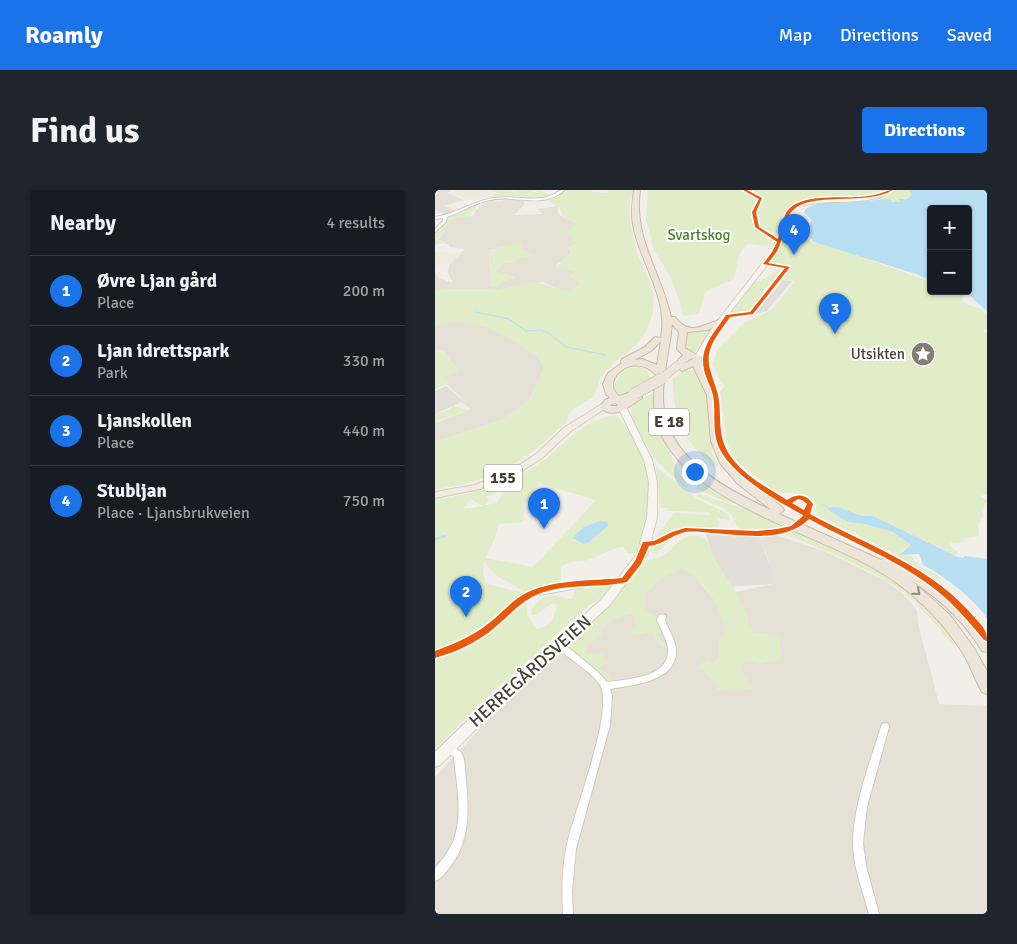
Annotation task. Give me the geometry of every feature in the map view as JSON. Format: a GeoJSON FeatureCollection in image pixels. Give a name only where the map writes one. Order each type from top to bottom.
{"type":"FeatureCollection","features":[{"type":"Feature","properties":{"kind":"highway","name":"E 18"},"geometry":{"type":"LineString","coordinates":[[637,190],[634,213],[637,233],[644,254],[673,319],[683,335],[681,350],[697,366],[706,379],[711,394],[715,438],[724,461],[740,481],[772,511]]}},
{"type":"Feature","properties":{"kind":"highway","name":"E 18"},"geometry":{"type":"LineString","coordinates":[[643,190],[640,213],[643,233],[667,292],[673,319],[665,399],[668,417],[675,434],[687,451],[709,472],[772,511],[872,553],[934,588],[963,614],[987,647]]}},
{"type":"Feature","properties":{"kind":"highway","name":"E 18"},"geometry":{"type":"LineString","coordinates":[[651,364],[658,339],[673,319]]}},
{"type":"Feature","properties":{"kind":"highway","name":"E 18"},"geometry":{"type":"LineString","coordinates":[[673,319],[667,328],[659,379],[659,409],[663,428],[681,456],[713,483],[854,551],[882,566],[909,585],[933,606],[960,637],[973,658],[987,688]]}},
{"type":"Feature","properties":{"kind":"highway"},"geometry":{"type":"LineString","coordinates":[[673,319],[689,331],[701,330],[719,322]]}},
{"type":"Feature","properties":{"kind":"highway"},"geometry":{"type":"LineString","coordinates":[[615,408],[602,384],[607,373],[619,364],[648,349],[658,339]]}},
{"type":"Feature","properties":{"kind":"highway","name":"E 18"},"geometry":{"type":"LineString","coordinates":[[615,408],[665,381],[689,360]]}},
{"type":"Feature","properties":{"kind":"highway"},"geometry":{"type":"LineString","coordinates":[[615,408],[607,387],[613,373],[631,363],[651,364],[657,368],[659,379]]}},
{"type":"Feature","properties":{"kind":"main road"},"geometry":{"type":"LineString","coordinates":[[689,360],[703,348],[719,322],[776,250],[791,208],[810,201],[879,195],[891,190]]}},
{"type":"Feature","properties":{"kind":"main road","name":"155"},"geometry":{"type":"LineString","coordinates":[[435,495],[477,487],[516,471],[539,456],[564,432],[579,421],[615,408]]}},
{"type":"Feature","properties":{"kind":"main road","name":"HERREGÅRDSVEIEN"},"geometry":{"type":"LineString","coordinates":[[435,761],[504,693],[605,603],[638,562],[646,544],[654,500],[653,482],[649,463],[615,408]]}},
{"type":"Feature","properties":{"kind":"street"},"geometry":{"type":"LineString","coordinates":[[435,218],[445,217],[478,201],[490,198],[515,198],[533,201],[548,198],[563,190]]}},
{"type":"Feature","properties":{"kind":"street"},"geometry":{"type":"LineString","coordinates":[[530,205],[533,201]]}},
{"type":"Feature","properties":{"kind":"street"},"geometry":{"type":"LineString","coordinates":[[435,230],[445,221],[445,217]]}},
{"type":"Feature","properties":{"kind":"street"},"geometry":{"type":"LineString","coordinates":[[534,593],[577,584],[624,580]]}},
{"type":"Feature","properties":{"kind":"street"},"geometry":{"type":"LineString","coordinates":[[605,686],[662,673],[670,664],[672,649],[661,620],[662,617]]}},
{"type":"Feature","properties":{"kind":"street"},"geometry":{"type":"LineString","coordinates":[[559,644],[596,675],[605,686],[608,696],[606,724],[571,849],[567,890],[568,914]]}},
{"type":"Feature","properties":{"kind":"street"},"geometry":{"type":"LineString","coordinates":[[874,914],[859,852],[862,807],[885,727]]}},
{"type":"Feature","properties":{"kind":"street"},"geometry":{"type":"LineString","coordinates":[[435,876],[455,850],[463,824],[459,759],[448,748]]}},
{"type":"Feature","properties":{"kind":"shaded area"},"geometry":{"type":"Polygon","coordinates":[[[437,190],[452,190],[447,193],[464,200],[445,206],[456,211],[447,215],[435,210],[438,209],[435,209],[435,192],[437,190]]]}},
{"type":"Feature","properties":{"kind":"shaded area"},"geometry":{"type":"Polygon","coordinates":[[[454,190],[493,190],[499,194],[496,197],[466,199],[451,194],[454,190]]]}},
{"type":"Feature","properties":{"kind":"shaded area"},"geometry":{"type":"Polygon","coordinates":[[[508,199],[523,200],[525,204],[514,215],[543,214],[537,209],[557,206],[559,215],[579,224],[579,244],[567,247],[571,252],[565,260],[557,264],[556,268],[576,271],[580,284],[578,286],[569,290],[560,290],[542,282],[498,291],[486,289],[435,290],[435,272],[439,278],[453,283],[448,273],[449,265],[465,249],[450,247],[448,244],[444,244],[447,242],[437,241],[449,222],[458,217],[474,216],[475,211],[483,204],[491,201],[501,202],[508,199]],[[512,245],[491,250],[489,255],[491,287],[497,287],[499,282],[515,277],[495,272],[503,263],[517,262],[517,259],[530,254],[512,245]]]}},
{"type":"Feature","properties":{"kind":"shaded area"},"geometry":{"type":"Polygon","coordinates":[[[435,252],[461,254],[451,263],[435,265],[435,252]]]}},
{"type":"Feature","properties":{"kind":"shaded area"},"geometry":{"type":"Polygon","coordinates":[[[783,280],[792,281],[767,311],[755,314],[754,311],[759,309],[783,280]]]}},
{"type":"Feature","properties":{"kind":"shaded area"},"geometry":{"type":"Polygon","coordinates":[[[457,321],[490,328],[538,356],[544,368],[529,400],[504,419],[435,442],[435,423],[471,409],[461,402],[464,400],[446,384],[449,383],[445,376],[458,371],[444,352],[435,349],[435,325],[457,321]]]}},
{"type":"Feature","properties":{"kind":"shaded area"},"geometry":{"type":"Polygon","coordinates":[[[446,386],[464,401],[435,414],[435,391],[446,386]]]}},
{"type":"Feature","properties":{"kind":"shaded area"},"geometry":{"type":"Polygon","coordinates":[[[705,532],[759,536],[772,571],[773,584],[727,587],[716,567],[705,532]]]}},
{"type":"Feature","properties":{"kind":"shaded area"},"geometry":{"type":"Polygon","coordinates":[[[776,535],[824,551],[886,581],[902,593],[917,610],[918,623],[939,704],[987,706],[987,914],[435,914],[435,777],[488,720],[551,662],[606,625],[683,561],[712,597],[773,584],[768,558],[759,536],[776,535]]]}},
{"type":"Feature","properties":{"kind":"green space"},"geometry":{"type":"Polygon","coordinates":[[[493,190],[510,190],[520,194],[512,190],[537,190],[528,193],[540,191],[551,195],[543,198],[523,194],[541,199],[533,200],[514,196],[490,197],[498,194],[493,190]]]}},
{"type":"Feature","properties":{"kind":"green space"},"geometry":{"type":"Polygon","coordinates":[[[566,190],[593,190],[592,192],[607,193],[608,190],[633,190],[629,205],[631,227],[636,250],[654,299],[647,329],[639,342],[610,366],[603,375],[594,396],[573,410],[566,423],[541,445],[514,464],[489,476],[476,481],[435,489],[435,442],[504,419],[529,400],[544,368],[538,356],[490,328],[457,321],[435,325],[435,290],[486,289],[498,291],[537,282],[560,290],[569,290],[578,286],[579,282],[569,277],[575,271],[556,268],[571,253],[567,247],[579,244],[569,236],[568,230],[578,224],[563,216],[560,208],[547,200],[566,192],[566,190]]]}},
{"type":"Feature","properties":{"kind":"green space","name":"Svartskog"},"geometry":{"type":"Polygon","coordinates":[[[648,190],[911,190],[909,191],[912,195],[897,203],[886,199],[844,203],[813,200],[799,202],[791,206],[785,212],[775,247],[747,244],[739,254],[734,279],[705,292],[699,314],[683,316],[670,276],[654,250],[646,219],[648,190]]]}},
{"type":"Feature","properties":{"kind":"green space"},"geometry":{"type":"Polygon","coordinates":[[[476,205],[476,208],[469,217],[452,220],[437,240],[447,242],[435,245],[435,232],[450,217],[476,205]]]}},
{"type":"Feature","properties":{"kind":"green space"},"geometry":{"type":"Polygon","coordinates":[[[797,221],[801,224],[800,227],[805,228],[802,236],[812,242],[839,249],[927,281],[927,295],[963,295],[962,302],[987,314],[987,329],[984,330],[987,333],[987,494],[981,496],[987,501],[981,511],[983,516],[978,523],[979,536],[964,539],[963,542],[951,543],[949,545],[960,554],[955,555],[873,516],[862,516],[837,507],[828,509],[848,522],[865,524],[893,532],[911,545],[899,553],[906,556],[911,555],[917,565],[939,576],[941,579],[936,581],[893,553],[818,516],[815,511],[816,505],[810,497],[799,493],[774,491],[739,463],[732,455],[727,442],[720,391],[725,386],[720,380],[713,364],[717,350],[744,323],[773,309],[795,281],[775,278],[748,312],[727,314],[752,283],[763,280],[777,269],[784,267],[768,263],[778,251],[786,228],[797,221]]]}},
{"type":"Feature","properties":{"kind":"green space"},"geometry":{"type":"Polygon","coordinates":[[[520,244],[525,252],[539,255],[517,259],[517,262],[503,263],[495,272],[515,278],[503,282],[497,287],[491,287],[489,252],[500,247],[520,244]]]}},
{"type":"Feature","properties":{"kind":"green space"},"geometry":{"type":"Polygon","coordinates":[[[713,327],[702,346],[691,354],[687,352],[683,345],[684,331],[698,332],[713,327]]]}},
{"type":"Feature","properties":{"kind":"green space"},"geometry":{"type":"Polygon","coordinates":[[[435,349],[443,352],[459,371],[445,376],[449,383],[435,389],[435,349]]]}},
{"type":"Feature","properties":{"kind":"green space"},"geometry":{"type":"Polygon","coordinates":[[[639,367],[645,369],[652,380],[619,397],[614,393],[617,377],[628,369],[639,367]]]}},
{"type":"Feature","properties":{"kind":"green space"},"geometry":{"type":"Polygon","coordinates":[[[688,369],[697,371],[706,389],[712,454],[718,465],[715,468],[695,448],[682,429],[675,407],[673,378],[688,369]]]}},
{"type":"Feature","properties":{"kind":"green space"},"geometry":{"type":"Polygon","coordinates":[[[653,393],[654,418],[680,475],[688,486],[685,488],[653,457],[631,416],[631,407],[635,402],[653,393]]]}},
{"type":"Feature","properties":{"kind":"green space"},"geometry":{"type":"Polygon","coordinates":[[[454,406],[467,410],[435,422],[435,414],[454,406]]]}},
{"type":"Feature","properties":{"kind":"green space"},"geometry":{"type":"Polygon","coordinates":[[[617,415],[639,450],[649,480],[648,511],[639,552],[629,554],[623,547],[588,560],[566,564],[561,567],[561,583],[528,593],[497,576],[487,566],[485,560],[483,573],[486,584],[524,593],[508,615],[510,616],[527,603],[527,615],[537,629],[550,623],[558,605],[552,603],[538,614],[532,615],[531,610],[542,599],[549,596],[558,596],[573,599],[575,587],[614,584],[604,596],[586,608],[483,701],[435,749],[435,500],[475,492],[513,478],[547,458],[583,428],[604,418],[617,415]],[[538,483],[524,506],[523,522],[499,524],[495,538],[485,558],[533,567],[596,500],[538,483]],[[500,489],[493,495],[487,496],[488,501],[485,505],[481,505],[471,499],[463,508],[471,508],[497,503],[504,491],[500,489]]]}},
{"type":"Feature","properties":{"kind":"green space"},"geometry":{"type":"Polygon","coordinates":[[[677,458],[699,478],[749,507],[715,497],[696,487],[681,470],[677,458]]]}},
{"type":"Feature","properties":{"kind":"green space"},"geometry":{"type":"Polygon","coordinates":[[[656,467],[698,500],[723,511],[729,516],[729,521],[715,517],[719,521],[717,534],[683,533],[673,538],[654,554],[650,552],[658,544],[655,542],[656,536],[674,513],[710,515],[709,512],[668,511],[667,508],[660,508],[656,467]]]}},
{"type":"Feature","properties":{"kind":"green space"},"geometry":{"type":"Polygon","coordinates":[[[699,494],[761,514],[847,551],[897,580],[936,614],[958,643],[953,645],[918,606],[889,582],[832,553],[767,528],[767,530],[756,532],[740,529],[737,527],[731,514],[721,507],[696,496],[699,494]]]}},
{"type":"Feature","properties":{"kind":"green space"},"geometry":{"type":"Polygon","coordinates":[[[694,535],[702,537],[707,541],[716,561],[737,594],[747,615],[750,628],[755,633],[772,634],[780,637],[781,654],[778,660],[757,664],[748,660],[741,664],[742,671],[753,689],[739,691],[717,690],[715,682],[698,666],[707,660],[712,662],[719,659],[719,640],[726,632],[724,623],[716,604],[705,587],[691,574],[682,569],[660,579],[646,593],[645,611],[658,617],[658,622],[668,630],[659,631],[660,640],[665,643],[665,646],[662,647],[654,639],[651,632],[635,636],[631,634],[634,629],[635,620],[633,614],[629,614],[607,624],[600,630],[602,634],[587,646],[586,654],[601,654],[606,658],[608,662],[599,668],[610,677],[611,682],[607,682],[572,649],[574,640],[642,563],[664,555],[682,539],[694,535]]]}},
{"type":"Feature","properties":{"kind":"water"},"geometry":{"type":"Polygon","coordinates":[[[987,190],[987,311],[968,295],[972,295],[972,205],[927,205],[927,279],[814,242],[808,235],[812,220],[804,213],[805,209],[822,202],[845,203],[886,199],[892,200],[891,202],[899,202],[901,201],[897,199],[906,199],[912,195],[909,191],[987,190]]]}},
{"type":"Feature","properties":{"kind":"water"},"geometry":{"type":"Polygon","coordinates":[[[838,507],[862,516],[873,516],[958,557],[987,559],[987,618],[958,588],[941,575],[923,565],[919,554],[899,555],[911,545],[893,532],[865,524],[848,522],[827,509],[838,507]]]}},
{"type":"Feature","properties":{"kind":"water"},"geometry":{"type":"Polygon","coordinates":[[[600,521],[606,522],[609,525],[588,543],[584,544],[572,538],[584,527],[600,521]]]}},
{"type":"Feature","properties":{"kind":"waterway"},"geometry":{"type":"LineString","coordinates":[[475,312],[509,319],[526,331],[541,330],[550,334],[566,347],[606,355]]}},
{"type":"Feature","properties":{"kind":"waterway"},"geometry":{"type":"LineString","coordinates":[[823,505],[829,508]]}},
{"type":"Feature","properties":{"kind":"waterway"},"geometry":{"type":"LineString","coordinates":[[435,539],[445,536]]}},
{"type":"Feature","properties":{"kind":"cycle path"},"geometry":{"type":"LineString","coordinates":[[745,190],[761,199],[754,212],[757,227],[779,242]]}},
{"type":"Feature","properties":{"kind":"cycle path"},"geometry":{"type":"LineString","coordinates":[[765,264],[778,245],[788,212],[799,204],[823,199],[868,197],[881,195],[891,190]]}},
{"type":"Feature","properties":{"kind":"cycle path"},"geometry":{"type":"LineString","coordinates":[[765,264],[788,267],[751,313],[728,316],[711,341],[706,354],[705,361],[714,388],[717,405],[719,439],[727,456],[744,474],[788,504],[880,552],[939,588],[964,611],[987,638]]}},
{"type":"Feature","properties":{"kind":"cycle path"},"geometry":{"type":"LineString","coordinates":[[435,655],[484,632],[518,602],[539,591],[562,586],[624,580],[638,562],[646,544],[656,543],[680,531],[757,533],[777,532],[794,527],[805,518],[810,504],[802,497],[793,499],[787,504]]}},
{"type":"Feature","properties":{"kind":"place","name":"Stubljan"},"geometry":{"type":"Point","coordinates":[794,255]}},
{"type":"Feature","properties":{"kind":"place","name":"Ljanskollen"},"geometry":{"type":"Point","coordinates":[835,334]}},
{"type":"Feature","properties":{"kind":"place","name":"Utsikten"},"geometry":{"type":"Point","coordinates":[923,354]}},
{"type":"Feature","properties":{"kind":"place","name":"Øvre Ljan gård"},"geometry":{"type":"Point","coordinates":[544,529]}},
{"type":"Feature","properties":{"kind":"place","name":"Ljan idrettspark"},"geometry":{"type":"Point","coordinates":[466,617]}}]}
